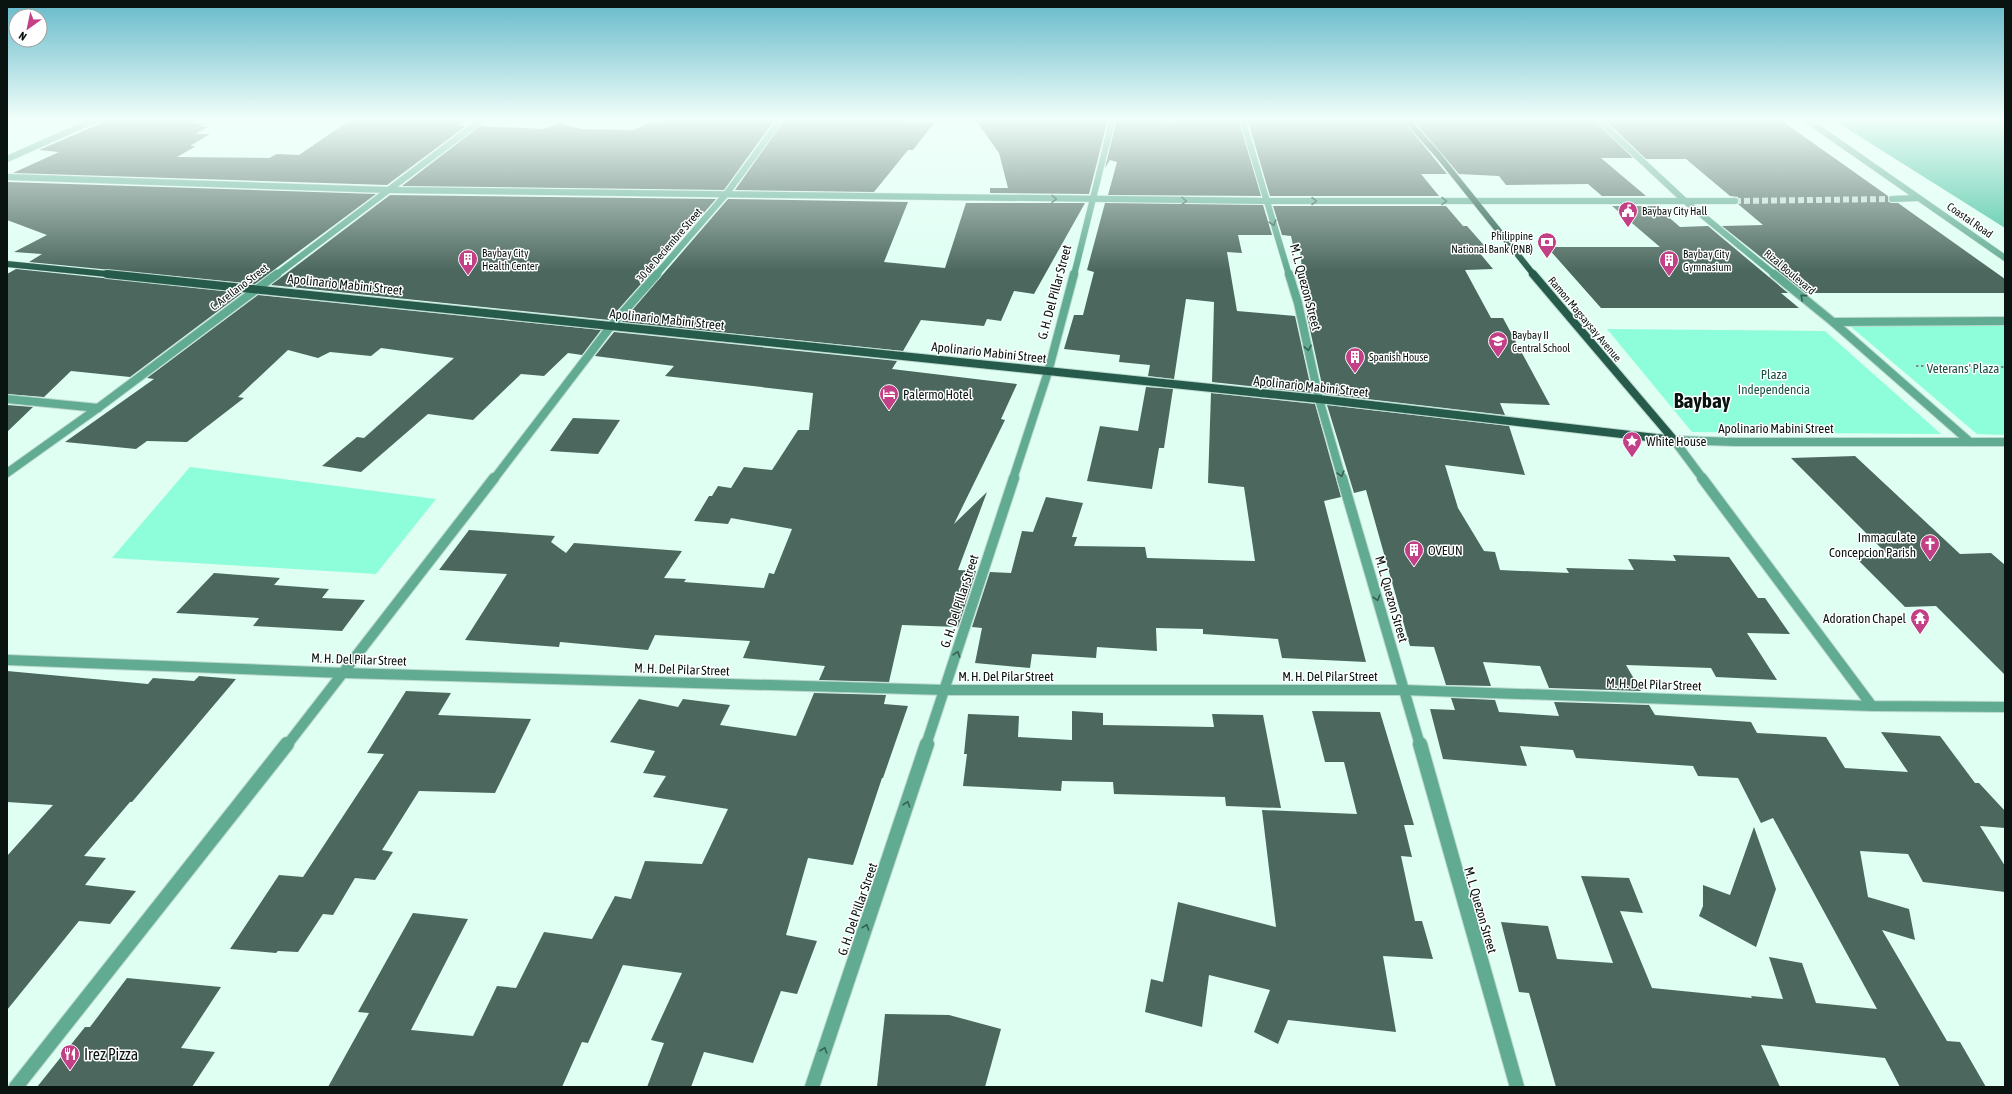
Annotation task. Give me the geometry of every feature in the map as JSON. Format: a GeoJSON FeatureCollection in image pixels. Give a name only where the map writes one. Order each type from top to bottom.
{"type":"FeatureCollection","features":[{"type":"Feature","properties":{"kind":"main road","name":"Ramon Magsaysay Avenue"},"geometry":{"type":"LineString","coordinates":[[1449,169],[1473,200],[1642,404],[1674,440]]}},
{"type":"Feature","properties":{"kind":"main road","name":"Apolinario Mabini Street"},"geometry":{"type":"LineString","coordinates":[[7,264],[256,288],[1319,400],[1674,440]]}},
{"type":"Feature","properties":{"kind":"street","name":"C. Arellano Street"},"geometry":{"type":"LineString","coordinates":[[7,473],[98,408],[416,169]]}},
{"type":"Feature","properties":{"kind":"street","name":"30 de Deciembre Street"},"geometry":{"type":"LineString","coordinates":[[16,1087],[344,673],[612,326],[727,193],[745,169]]}},
{"type":"Feature","properties":{"kind":"street","name":"G. H. Del Pillar Street"},"geometry":{"type":"LineString","coordinates":[[812,1087],[945,690],[1048,372],[1101,169]]}},
{"type":"Feature","properties":{"kind":"street","name":"M. L. Quezon Street"},"geometry":{"type":"LineString","coordinates":[[1257,169],[1298,303],[1319,400],[1404,690],[1517,1087]]}},
{"type":"Feature","properties":{"kind":"street","name":"Rizal Boulevard"},"geometry":{"type":"LineString","coordinates":[[1651,169],[1685,201],[1833,322],[1970,442]]}},
{"type":"Feature","properties":{"kind":"street","name":"Coastal Road"},"geometry":{"type":"LineString","coordinates":[[1877,169],[2005,258]]}},
{"type":"Feature","properties":{"kind":"street"},"geometry":{"type":"LineString","coordinates":[[7,177],[388,190],[727,193],[1094,200],[1735,201]]}},
{"type":"Feature","properties":{"kind":"street"},"geometry":{"type":"LineString","coordinates":[[1892,199],[1918,198]]}},
{"type":"Feature","properties":{"kind":"street"},"geometry":{"type":"LineString","coordinates":[[1833,322],[2005,321]]}},
{"type":"Feature","properties":{"kind":"street"},"geometry":{"type":"LineString","coordinates":[[7,399],[98,408]]}},
{"type":"Feature","properties":{"kind":"street"},"geometry":{"type":"LineString","coordinates":[[1674,440],[1872,706]]}},
{"type":"Feature","properties":{"kind":"street","name":"Apolinario Mabini Street"},"geometry":{"type":"LineString","coordinates":[[1674,440],[1736,442],[1970,442]]}},
{"type":"Feature","properties":{"kind":"street"},"geometry":{"type":"LineString","coordinates":[[1970,442],[2005,442]]}},
{"type":"Feature","properties":{"kind":"street","name":"M. H. Del Pilar Street"},"geometry":{"type":"LineString","coordinates":[[7,660],[344,673],[945,690],[1404,690],[1872,706],[2005,707]]}},
{"type":"Feature","properties":{"kind":"path"},"geometry":{"type":"LineString","coordinates":[[1881,365],[2005,367]]}},
{"type":"Feature","properties":{"kind":"green space","name":"Veterans' Plaza"},"geometry":{"type":"Polygon","coordinates":[[[1850,326],[2005,326],[2005,435],[1977,434],[1850,326]]]}},
{"type":"Feature","properties":{"kind":"green space","name":"Plaza Independencia"},"geometry":{"type":"Polygon","coordinates":[[[1607,329],[1825,331],[1941,434],[1692,432],[1607,329]]]}},
{"type":"Feature","properties":{"kind":"green space"},"geometry":{"type":"Polygon","coordinates":[[[190,467],[436,499],[376,574],[112,558],[190,467]]]}},
{"type":"Feature","properties":{"kind":"shaded area"},"geometry":{"type":"Polygon","coordinates":[[[1911,169],[2005,169],[2005,228],[1911,169]]]}},
{"type":"Feature","properties":{"kind":"building"},"geometry":{"type":"Polygon","coordinates":[[[22,169],[408,169],[387,185],[13,173],[22,169]]]}},
{"type":"Feature","properties":{"kind":"building"},"geometry":{"type":"Polygon","coordinates":[[[424,169],[739,169],[724,190],[402,186],[424,169]]]}},
{"type":"Feature","properties":{"kind":"building"},"geometry":{"type":"Polygon","coordinates":[[[750,169],[893,169],[874,192],[735,190],[750,169]]]}},
{"type":"Feature","properties":{"kind":"building"},"geometry":{"type":"Polygon","coordinates":[[[1003,169],[1095,169],[1089,194],[990,193],[990,188],[1008,188],[1003,169]]]}},
{"type":"Feature","properties":{"kind":"building"},"geometry":{"type":"Polygon","coordinates":[[[1115,169],[1253,169],[1261,196],[1108,195],[1115,169]]]}},
{"type":"Feature","properties":{"kind":"building"},"geometry":{"type":"Polygon","coordinates":[[[1262,169],[1443,169],[1447,174],[1421,174],[1439,196],[1270,196],[1262,169]]]}},
{"type":"Feature","properties":{"kind":"building"},"geometry":{"type":"Polygon","coordinates":[[[1455,169],[1614,169],[1646,196],[1602,196],[1588,184],[1506,185],[1499,176],[1459,174],[1455,169]]]}},
{"type":"Feature","properties":{"kind":"building"},"geometry":{"type":"Polygon","coordinates":[[[1698,169],[1850,169],[1888,196],[1890,203],[1898,203],[2005,279],[2005,293],[1806,293],[1722,226],[1763,225],[1738,204],[1738,197],[1730,196],[1698,169]]]}},
{"type":"Feature","properties":{"kind":"building"},"geometry":{"type":"Polygon","coordinates":[[[7,182],[376,194],[255,284],[29,262],[42,254],[14,252],[47,235],[7,220],[7,182]]]}},
{"type":"Feature","properties":{"kind":"building"},"geometry":{"type":"Polygon","coordinates":[[[390,195],[716,199],[609,320],[271,285],[390,195]]]}},
{"type":"Feature","properties":{"kind":"building"},"geometry":{"type":"Polygon","coordinates":[[[728,199],[908,202],[884,262],[945,268],[966,203],[1085,203],[1034,294],[1014,291],[1001,321],[987,319],[984,326],[921,320],[903,351],[622,322],[728,199]]]}},
{"type":"Feature","properties":{"kind":"building"},"geometry":{"type":"Polygon","coordinates":[[[1105,203],[1263,205],[1272,235],[1238,235],[1242,253],[1227,252],[1237,311],[1295,316],[1312,393],[1212,382],[1214,302],[1186,299],[1174,379],[1148,376],[1150,365],[1119,362],[1120,355],[1064,349],[1074,315],[1083,315],[1094,272],[1087,270],[1105,203]]]}},
{"type":"Feature","properties":{"kind":"building"},"geometry":{"type":"Polygon","coordinates":[[[1273,206],[1446,206],[1463,226],[1467,226],[1489,251],[1478,251],[1493,269],[1465,270],[1491,318],[1503,318],[1550,405],[1500,403],[1505,415],[1324,394],[1307,316],[1300,250],[1294,250],[1291,236],[1282,235],[1273,206]]]}},
{"type":"Feature","properties":{"kind":"building","name":"Baybay City Gymnasium"},"geometry":{"type":"Polygon","coordinates":[[[1612,206],[1656,206],[1680,227],[1708,226],[1788,293],[1781,293],[1799,308],[1601,308],[1547,247],[1660,247],[1612,206]]]}},
{"type":"Feature","properties":{"kind":"building"},"geometry":{"type":"Polygon","coordinates":[[[16,269],[242,293],[130,377],[71,371],[44,397],[7,394],[7,274],[16,269]]]}},
{"type":"Feature","properties":{"kind":"building"},"geometry":{"type":"Polygon","coordinates":[[[258,295],[601,330],[582,355],[568,353],[544,376],[521,374],[473,420],[428,414],[361,472],[322,466],[357,437],[364,438],[454,358],[381,348],[371,356],[330,352],[318,358],[288,350],[238,397],[244,398],[187,442],[147,441],[136,449],[65,442],[154,379],[147,378],[258,295]]]}},
{"type":"Feature","properties":{"kind":"building"},"geometry":{"type":"Polygon","coordinates":[[[614,332],[897,361],[892,369],[1017,384],[1001,419],[1005,420],[954,524],[987,492],[958,570],[976,571],[958,627],[902,625],[889,682],[819,680],[825,666],[743,658],[750,641],[655,635],[648,650],[560,642],[559,647],[465,640],[507,574],[439,570],[469,530],[555,536],[551,542],[566,553],[574,543],[682,551],[664,578],[686,579],[684,582],[764,588],[769,573],[774,574],[792,529],[731,518],[728,524],[694,521],[709,496],[712,496],[718,486],[731,488],[744,467],[772,470],[798,430],[809,430],[813,393],[665,376],[674,366],[595,356],[614,332]]]}},
{"type":"Feature","properties":{"kind":"building"},"geometry":{"type":"Polygon","coordinates":[[[1146,387],[1173,389],[1164,448],[1159,448],[1152,489],[1087,481],[1100,426],[1138,431],[1146,387]]]}},
{"type":"Feature","properties":{"kind":"building"},"geometry":{"type":"Polygon","coordinates":[[[1211,393],[1315,404],[1341,497],[1324,501],[1366,662],[1282,658],[1278,639],[1203,634],[1203,629],[1156,628],[1157,651],[1097,647],[1096,658],[1032,654],[1030,668],[975,663],[982,628],[972,627],[990,572],[1011,573],[1022,531],[1033,532],[1046,497],[1083,503],[1072,537],[1077,537],[1074,546],[1145,547],[1147,558],[1255,561],[1244,487],[1208,483],[1211,393]]]}},
{"type":"Feature","properties":{"kind":"building"},"geometry":{"type":"Polygon","coordinates":[[[7,405],[33,407],[7,432],[7,405]]]}},
{"type":"Feature","properties":{"kind":"building"},"geometry":{"type":"Polygon","coordinates":[[[1327,405],[1509,426],[1525,475],[1445,465],[1458,508],[1484,551],[1495,552],[1500,570],[1569,573],[1566,568],[1634,570],[1628,559],[1676,561],[1673,555],[1729,557],[1758,598],[1765,598],[1790,634],[1747,633],[1777,680],[1716,677],[1711,668],[1626,665],[1641,691],[1549,688],[1540,666],[1483,662],[1491,686],[1446,685],[1434,647],[1410,646],[1366,490],[1354,493],[1327,405]]]}},
{"type":"Feature","properties":{"kind":"building"},"geometry":{"type":"Polygon","coordinates":[[[573,418],[620,420],[598,454],[550,451],[573,418]]]}},
{"type":"Feature","properties":{"kind":"building","name":"Immaculate Concepcion Parish"},"geometry":{"type":"Polygon","coordinates":[[[1855,456],[1960,554],[1991,553],[2005,565],[2005,675],[1936,606],[1905,607],[1856,558],[1890,557],[1791,458],[1855,456]]]}},
{"type":"Feature","properties":{"kind":"building"},"geometry":{"type":"Polygon","coordinates":[[[214,573],[280,578],[274,585],[329,589],[322,598],[365,600],[342,631],[253,626],[259,618],[176,613],[214,573]]]}},
{"type":"Feature","properties":{"kind":"building"},"geometry":{"type":"Polygon","coordinates":[[[7,671],[148,684],[153,678],[194,681],[199,676],[236,679],[132,802],[130,802],[84,856],[106,858],[85,885],[136,891],[110,924],[79,921],[7,1010],[7,856],[53,805],[7,802],[7,671]]]}},
{"type":"Feature","properties":{"kind":"building"},"geometry":{"type":"Polygon","coordinates":[[[406,691],[451,693],[438,715],[531,719],[495,793],[419,791],[382,850],[393,852],[375,880],[355,878],[333,915],[323,914],[298,952],[278,951],[276,953],[230,949],[279,875],[303,877],[384,754],[367,753],[406,691]]]}},
{"type":"Feature","properties":{"kind":"building"},"geometry":{"type":"Polygon","coordinates":[[[814,693],[886,695],[884,704],[908,706],[853,865],[808,858],[786,935],[817,941],[797,994],[781,991],[753,1063],[704,1052],[691,1087],[647,1087],[664,1043],[651,1040],[682,973],[623,965],[588,1043],[582,1042],[562,1087],[328,1087],[369,1013],[358,1012],[413,913],[468,919],[411,1030],[473,1036],[497,986],[516,988],[544,932],[592,939],[615,896],[631,899],[645,861],[702,864],[728,809],[653,797],[666,776],[643,773],[655,751],[610,742],[639,699],[678,707],[683,699],[730,705],[720,725],[796,736],[814,693]]]}},
{"type":"Feature","properties":{"kind":"building"},"geometry":{"type":"Polygon","coordinates":[[[1451,698],[1495,700],[1499,712],[1559,716],[1554,702],[1649,705],[1655,715],[1751,722],[1757,733],[1826,737],[1845,768],[1908,772],[1881,732],[1940,736],[1975,783],[1979,783],[2005,811],[2005,828],[1980,826],[2005,866],[2005,892],[1923,882],[1908,854],[1860,851],[1868,897],[1909,909],[1915,940],[1882,930],[1947,1041],[1960,1042],[1986,1087],[1900,1087],[1885,1058],[1761,1045],[1780,1087],[1556,1087],[1529,993],[1519,992],[1501,922],[1548,926],[1557,959],[1613,963],[1581,876],[1629,878],[1643,913],[1620,911],[1652,988],[1752,998],[1751,996],[1783,999],[1769,957],[1802,963],[1816,1003],[1877,1009],[1773,818],[1761,823],[1738,778],[1698,776],[1693,766],[1576,758],[1573,750],[1520,746],[1527,766],[1443,759],[1430,709],[1455,710],[1451,698]]]}},
{"type":"Feature","properties":{"kind":"building"},"geometry":{"type":"Polygon","coordinates":[[[1072,711],[1103,713],[1103,725],[1214,727],[1212,714],[1263,715],[1281,808],[1226,806],[1225,797],[1114,794],[1113,782],[1062,781],[1061,791],[963,786],[967,754],[964,754],[968,714],[1019,716],[1018,737],[1072,740],[1072,711]]]}},
{"type":"Feature","properties":{"kind":"building"},"geometry":{"type":"Polygon","coordinates":[[[1312,711],[1380,712],[1414,825],[1404,825],[1412,857],[1401,856],[1415,921],[1422,921],[1433,959],[1383,956],[1396,1032],[1288,1020],[1278,1044],[1254,1032],[1270,990],[1209,975],[1202,1027],[1145,1012],[1151,979],[1163,982],[1178,902],[1276,927],[1262,810],[1357,814],[1344,762],[1325,762],[1312,711]]]}},
{"type":"Feature","properties":{"kind":"building"},"geometry":{"type":"Polygon","coordinates":[[[1754,827],[1776,889],[1756,947],[1699,916],[1703,906],[1703,885],[1730,895],[1754,827]]]}},
{"type":"Feature","properties":{"kind":"building"},"geometry":{"type":"Polygon","coordinates":[[[127,978],[221,987],[181,1048],[215,1052],[192,1087],[37,1087],[85,1027],[90,1027],[127,978]]]}},
{"type":"Feature","properties":{"kind":"building"},"geometry":{"type":"Polygon","coordinates":[[[885,1014],[949,1015],[1001,1029],[985,1087],[877,1087],[885,1014]]]}},
{"type":"Feature","properties":{"kind":"tunnel"},"geometry":{"type":"LineString","coordinates":[[1735,201],[1892,199]]}},
{"type":"Feature","properties":{"kind":"place","name":"Baybay City Hall"},"geometry":{"type":"Point","coordinates":[1628,228]}},
{"type":"Feature","properties":{"kind":"place","name":"Philippine National Bank (PNB)"},"geometry":{"type":"Point","coordinates":[1547,259]}},
{"type":"Feature","properties":{"kind":"place","name":"Baybay City Health Center"},"geometry":{"type":"Point","coordinates":[468,276]}},
{"type":"Feature","properties":{"kind":"place","name":"Baybay City Gymnasium"},"geometry":{"type":"Point","coordinates":[1669,277]}},
{"type":"Feature","properties":{"kind":"place","name":"Baybay II Central School"},"geometry":{"type":"Point","coordinates":[1498,358]}},
{"type":"Feature","properties":{"kind":"place","name":"Spanish House"},"geometry":{"type":"Point","coordinates":[1355,374]}},
{"type":"Feature","properties":{"kind":"place","name":"Palermo Hotel"},"geometry":{"type":"Point","coordinates":[889,411]}},
{"type":"Feature","properties":{"kind":"place","name":"White House"},"geometry":{"type":"Point","coordinates":[1632,458]}},
{"type":"Feature","properties":{"kind":"place","name":"Immaculate Concepcion Parish"},"geometry":{"type":"Point","coordinates":[1930,561]}},
{"type":"Feature","properties":{"kind":"place","name":"OVEUN"},"geometry":{"type":"Point","coordinates":[1414,567]}},
{"type":"Feature","properties":{"kind":"place","name":"Adoration Chapel"},"geometry":{"type":"Point","coordinates":[1920,635]}},
{"type":"Feature","properties":{"kind":"place","name":"Irez Pizza"},"geometry":{"type":"Point","coordinates":[70,1071]}},
{"type":"Feature","properties":{"kind":"district","name":"Baybay"},"geometry":{"type":"Point","coordinates":[1702,401]}}]}
